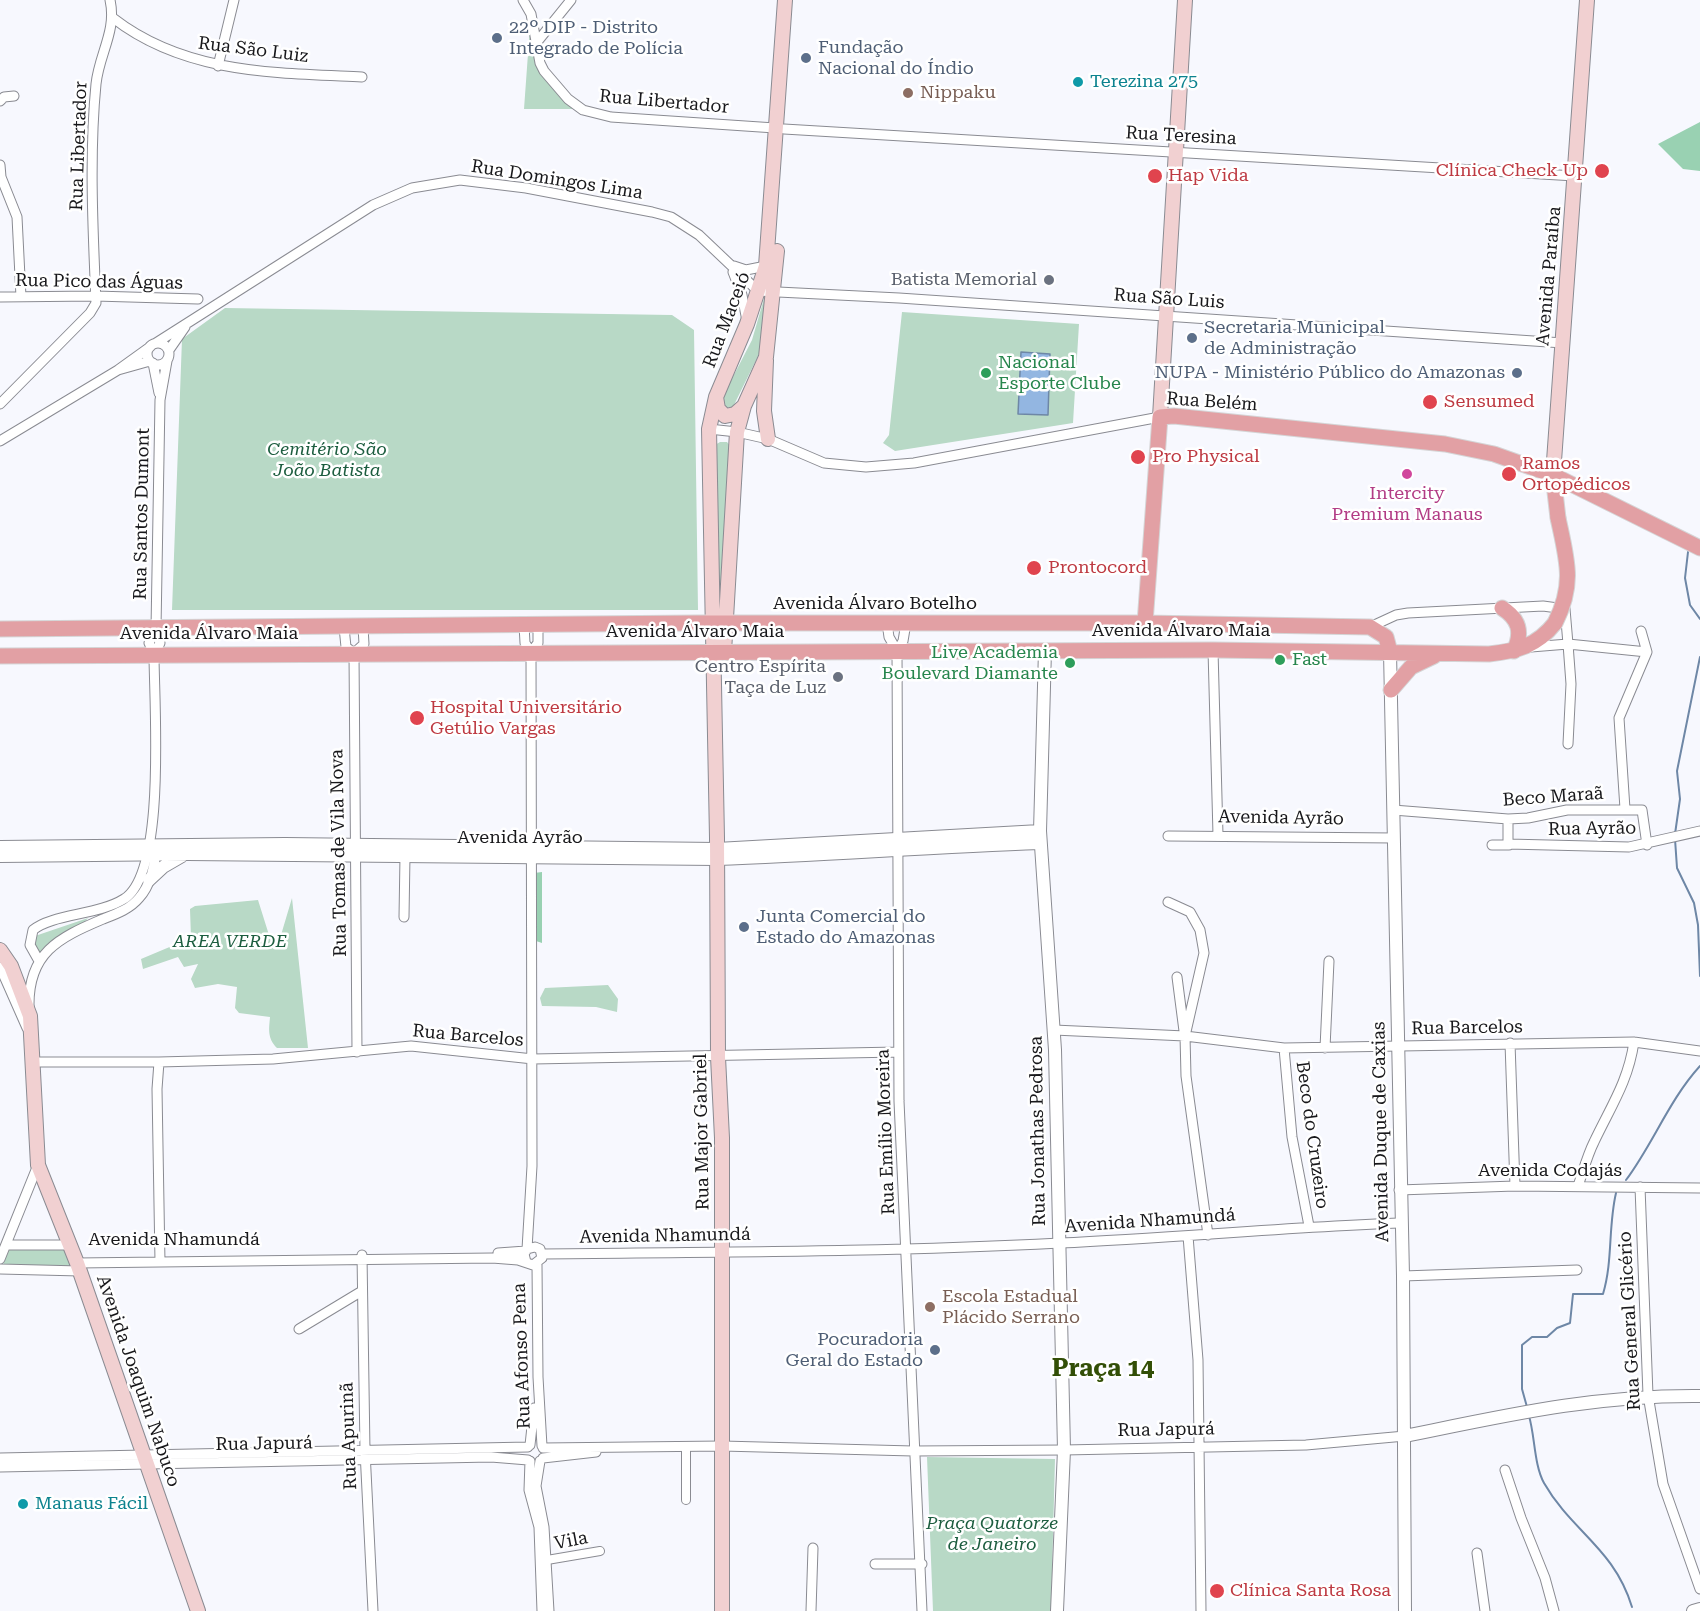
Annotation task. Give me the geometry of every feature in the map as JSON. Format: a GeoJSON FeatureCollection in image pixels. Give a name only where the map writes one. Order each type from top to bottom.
{"type":"FeatureCollection","features":[{"type":"Feature","properties":{"kind":"main road","name":"Rua Maceió"},"geometry":{"type":"LineString","coordinates":[[719,623],[737,432],[744,406],[766,357],[773,292],[785,0]]}},
{"type":"Feature","properties":{"kind":"main road","name":"Rua Maceió"},"geometry":{"type":"LineString","coordinates":[[719,652],[709,429],[716,397],[747,324],[766,266],[794,0]]}},
{"type":"Feature","properties":{"kind":"main road"},"geometry":{"type":"LineString","coordinates":[[1145,623],[1168,316],[1185,0]]}},
{"type":"Feature","properties":{"kind":"main road","name":"Avenida Paraíba"},"geometry":{"type":"LineString","coordinates":[[1520,649],[1547,634],[1555,623],[1567,595],[1569,580],[1553,475],[1587,0]]}},
{"type":"Feature","properties":{"kind":"main road"},"geometry":{"type":"LineString","coordinates":[[766,357],[764,411],[768,439]]}},
{"type":"Feature","properties":{"kind":"main road"},"geometry":{"type":"LineString","coordinates":[[716,397],[718,409],[724,416],[735,414],[744,406]]}},
{"type":"Feature","properties":{"kind":"main road","name":"Rua Belém"},"geometry":{"type":"LineString","coordinates":[[1160,417],[1174,416],[1445,444],[1494,454],[1553,475],[1700,548]]}},
{"type":"Feature","properties":{"kind":"main road"},"geometry":{"type":"LineString","coordinates":[[1370,627],[1386,637],[1390,652],[1490,654],[1520,649],[1517,621],[1502,608]]}},
{"type":"Feature","properties":{"kind":"main road","name":"Avenida Álvaro Botelho"},"geometry":{"type":"LineString","coordinates":[[344,627],[719,623],[1145,623],[1370,627]]}},
{"type":"Feature","properties":{"kind":"main road","name":"Avenida Álvaro Maia"},"geometry":{"type":"LineString","coordinates":[[0,629],[344,627]]}},
{"type":"Feature","properties":{"kind":"main road","name":"Avenida Álvaro Maia"},"geometry":{"type":"LineString","coordinates":[[0,656],[1046,650],[1390,652]]}},
{"type":"Feature","properties":{"kind":"main road","name":"Rua Major Gabriel"},"geometry":{"type":"LineString","coordinates":[[719,652],[717,854],[718,1057],[722,1137],[722,1611]]}},
{"type":"Feature","properties":{"kind":"main road"},"geometry":{"type":"LineString","coordinates":[[1391,690],[1411,667],[1441,654]]}},
{"type":"Feature","properties":{"kind":"main road"},"geometry":{"type":"LineString","coordinates":[[0,950],[14,973],[30,1016],[38,1165]]}},
{"type":"Feature","properties":{"kind":"main road","name":"Avenida Joaquim Nabuco"},"geometry":{"type":"LineString","coordinates":[[38,1165],[76,1259],[198,1611]]}},
{"type":"Feature","properties":{"kind":"street","name":"Rua Libertador"},"geometry":{"type":"LineString","coordinates":[[95,296],[93,179],[95,101],[99,68],[113,18],[110,0]]}},
{"type":"Feature","properties":{"kind":"street"},"geometry":{"type":"LineString","coordinates":[[218,66],[234,0]]}},
{"type":"Feature","properties":{"kind":"street","name":"Rua Libertador"},"geometry":{"type":"LineString","coordinates":[[523,0],[531,14],[540,63],[549,79],[576,106],[591,113],[780,128]]}},
{"type":"Feature","properties":{"kind":"street"},"geometry":{"type":"LineString","coordinates":[[537,42],[571,0]]}},
{"type":"Feature","properties":{"kind":"street","name":"Rua São Luiz"},"geometry":{"type":"LineString","coordinates":[[113,18],[179,56],[218,66],[362,77]]}},
{"type":"Feature","properties":{"kind":"street"},"geometry":{"type":"LineString","coordinates":[[0,100],[14,96]]}},
{"type":"Feature","properties":{"kind":"street","name":"Rua Teresina"},"geometry":{"type":"LineString","coordinates":[[780,128],[1575,176]]}},
{"type":"Feature","properties":{"kind":"street"},"geometry":{"type":"LineString","coordinates":[[0,165],[1,177],[17,217],[21,297]]}},
{"type":"Feature","properties":{"kind":"street","name":"Rua Domingos Lima"},"geometry":{"type":"LineString","coordinates":[[0,441],[118,370],[188,322],[373,205],[412,188],[448,181],[496,184],[652,212],[686,225],[712,246],[758,291]]}},
{"type":"Feature","properties":{"kind":"street"},"geometry":{"type":"LineString","coordinates":[[727,262],[746,270],[766,266]]}},
{"type":"Feature","properties":{"kind":"street","name":"Rua Domingos Lima"},"geometry":{"type":"LineString","coordinates":[[727,262],[739,285],[747,324]]}},
{"type":"Feature","properties":{"kind":"street"},"geometry":{"type":"LineString","coordinates":[[758,291],[773,292]]}},
{"type":"Feature","properties":{"kind":"street","name":"Rua São Luis"},"geometry":{"type":"LineString","coordinates":[[773,292],[899,298],[1563,343]]}},
{"type":"Feature","properties":{"kind":"street"},"geometry":{"type":"LineString","coordinates":[[0,404],[90,313],[96,303],[95,296]]}},
{"type":"Feature","properties":{"kind":"street","name":"Rua Pico das Águas"},"geometry":{"type":"LineString","coordinates":[[0,297],[95,296],[198,299]]}},
{"type":"Feature","properties":{"kind":"street","name":"Rua Domingos Lima"},"geometry":{"type":"LineString","coordinates":[[169,350],[188,322]]}},
{"type":"Feature","properties":{"kind":"street"},"geometry":{"type":"LineString","coordinates":[[164,344],[169,350],[167,361],[160,365],[151,362],[147,354],[153,345],[164,344]]}},
{"type":"Feature","properties":{"kind":"street","name":"Rua Santos Dumont"},"geometry":{"type":"LineString","coordinates":[[30,1016],[29,984],[39,961],[69,935],[132,906],[140,898],[149,880],[154,815],[154,654],[160,643],[156,627],[160,400],[167,361]]}},
{"type":"Feature","properties":{"kind":"street","name":"Rua Domingos Lima"},"geometry":{"type":"LineString","coordinates":[[118,370],[151,362]]}},
{"type":"Feature","properties":{"kind":"street","name":"Rua Santos Dumont"},"geometry":{"type":"LineString","coordinates":[[151,362],[160,400]]}},
{"type":"Feature","properties":{"kind":"street","name":"Rua Belém"},"geometry":{"type":"LineString","coordinates":[[709,429],[768,439],[824,463],[890,466],[1160,417]]}},
{"type":"Feature","properties":{"kind":"street"},"geometry":{"type":"LineString","coordinates":[[1370,627],[1396,615],[1408,613],[1543,606],[1565,609],[1572,684],[1568,744]]}},
{"type":"Feature","properties":{"kind":"street","name":"Rua Emílio Moreira"},"geometry":{"type":"LineString","coordinates":[[887,623],[889,637],[897,651],[898,1052],[913,1451],[922,1564],[922,1611]]}},
{"type":"Feature","properties":{"kind":"street","name":"Rua Emílio Moreira"},"geometry":{"type":"LineString","coordinates":[[897,651],[903,641],[906,623]]}},
{"type":"Feature","properties":{"kind":"street"},"geometry":{"type":"LineString","coordinates":[[531,625],[538,643],[531,652],[533,1059],[533,1250],[531,1264]]}},
{"type":"Feature","properties":{"kind":"street","name":"Rua Tomas de Vila Nova"},"geometry":{"type":"LineString","coordinates":[[344,627],[346,647],[354,653]]}},
{"type":"Feature","properties":{"kind":"street","name":"Rua Tomas de Vila Nova"},"geometry":{"type":"LineString","coordinates":[[357,1052],[354,653],[364,644],[363,627]]}},
{"type":"Feature","properties":{"kind":"street"},"geometry":{"type":"LineString","coordinates":[[1625,809],[1619,718],[1647,652],[1641,632]]}},
{"type":"Feature","properties":{"kind":"street"},"geometry":{"type":"LineString","coordinates":[[1520,649],[1568,644],[1647,652]]}},
{"type":"Feature","properties":{"kind":"street","name":"Rua Jonathas Pedrosa"},"geometry":{"type":"LineString","coordinates":[[1046,650],[1040,837],[1054,1030],[1064,1450],[1057,1611]]}},
{"type":"Feature","properties":{"kind":"street"},"geometry":{"type":"LineString","coordinates":[[1213,650],[1218,835]]}},
{"type":"Feature","properties":{"kind":"street","name":"Avenida Duque de Caxias"},"geometry":{"type":"LineString","coordinates":[[1390,652],[1399,1190],[1403,1276],[1405,1611]]}},
{"type":"Feature","properties":{"kind":"street","name":"Beco Maraã"},"geometry":{"type":"LineString","coordinates":[[1393,810],[1508,819],[1528,818],[1567,810],[1642,810],[1647,844]]}},
{"type":"Feature","properties":{"kind":"street"},"geometry":{"type":"LineString","coordinates":[[1508,819],[1509,844]]}},
{"type":"Feature","properties":{"kind":"street"},"geometry":{"type":"LineString","coordinates":[[1700,831],[1700,836]]}},
{"type":"Feature","properties":{"kind":"street","name":"Rua Ayrão"},"geometry":{"type":"LineString","coordinates":[[1492,845],[1629,847],[1700,831]]}},
{"type":"Feature","properties":{"kind":"street","name":"Avenida Ayrão"},"geometry":{"type":"LineString","coordinates":[[1168,836],[1394,838]]}},
{"type":"Feature","properties":{"kind":"street","name":"Avenida Ayrão"},"geometry":{"type":"LineString","coordinates":[[0,847],[717,854],[791,852],[898,843],[1040,837]]}},
{"type":"Feature","properties":{"kind":"street","name":"Rua Santos Dumont"},"geometry":{"type":"LineString","coordinates":[[39,961],[30,945],[33,930],[43,924],[97,910],[125,898],[134,890],[153,849]]}},
{"type":"Feature","properties":{"kind":"street","name":"Avenida Ayrão"},"geometry":{"type":"LineString","coordinates":[[0,856],[153,849],[188,854],[356,851],[405,856],[532,851]]}},
{"type":"Feature","properties":{"kind":"street"},"geometry":{"type":"LineString","coordinates":[[149,880],[171,862],[188,854]]}},
{"type":"Feature","properties":{"kind":"street"},"geometry":{"type":"LineString","coordinates":[[404,917],[405,856]]}},
{"type":"Feature","properties":{"kind":"street"},"geometry":{"type":"LineString","coordinates":[[1168,902],[1190,912],[1204,942],[1199,980],[1185,1036]]}},
{"type":"Feature","properties":{"kind":"street"},"geometry":{"type":"LineString","coordinates":[[1325,1048],[1329,961]]}},
{"type":"Feature","properties":{"kind":"street"},"geometry":{"type":"LineString","coordinates":[[0,967],[33,1041]]}},
{"type":"Feature","properties":{"kind":"street"},"geometry":{"type":"LineString","coordinates":[[1177,977],[1185,1036],[1190,1115],[1208,1234]]}},
{"type":"Feature","properties":{"kind":"street","name":"Rua Barcelos"},"geometry":{"type":"LineString","coordinates":[[1054,1030],[1185,1036],[1284,1048],[1634,1042],[1700,1051]]}},
{"type":"Feature","properties":{"kind":"street"},"geometry":{"type":"LineString","coordinates":[[1578,1186],[1593,1144],[1626,1078],[1634,1042]]}},
{"type":"Feature","properties":{"kind":"street"},"geometry":{"type":"LineString","coordinates":[[1510,1043],[1515,1186]]}},
{"type":"Feature","properties":{"kind":"street","name":"Rua Barcelos"},"geometry":{"type":"LineString","coordinates":[[34,1062],[273,1059],[431,1047],[481,1055],[533,1059],[898,1052]]}},
{"type":"Feature","properties":{"kind":"street","name":"Beco do Cruzeiro"},"geometry":{"type":"LineString","coordinates":[[1284,1048],[1292,1137],[1309,1226]]}},
{"type":"Feature","properties":{"kind":"street"},"geometry":{"type":"LineString","coordinates":[[159,1062],[157,1089],[160,1259]]}},
{"type":"Feature","properties":{"kind":"street"},"geometry":{"type":"LineString","coordinates":[[0,1259],[38,1165]]}},
{"type":"Feature","properties":{"kind":"street","name":"Avenida Codajás"},"geometry":{"type":"LineString","coordinates":[[1399,1190],[1515,1186],[1700,1188]]}},
{"type":"Feature","properties":{"kind":"street","name":"Rua General Glicério"},"geometry":{"type":"LineString","coordinates":[[1640,1187],[1648,1395],[1663,1484],[1700,1589]]}},
{"type":"Feature","properties":{"kind":"street","name":"Avenida Nhamundá"},"geometry":{"type":"LineString","coordinates":[[362,1257],[533,1250],[722,1252],[907,1249],[1188,1236],[1309,1226],[1400,1222]]}},
{"type":"Feature","properties":{"kind":"street"},"geometry":{"type":"LineString","coordinates":[[1188,1236],[1198,1360],[1201,1611]]}},
{"type":"Feature","properties":{"kind":"street","name":"Avenida Nhamundá"},"geometry":{"type":"LineString","coordinates":[[6,1245],[76,1259]]}},
{"type":"Feature","properties":{"kind":"street","name":"Rua Afonso Pena"},"geometry":{"type":"LineString","coordinates":[[533,1250],[531,1264],[538,1456],[536,1486],[547,1560],[549,1611]]}},
{"type":"Feature","properties":{"kind":"street","name":"Rua Apurinã"},"geometry":{"type":"LineString","coordinates":[[362,1257],[365,1455],[373,1611]]}},
{"type":"Feature","properties":{"kind":"street","name":"Avenida Nhamundá"},"geometry":{"type":"LineString","coordinates":[[0,1269],[76,1259],[492,1258],[531,1264]]}},
{"type":"Feature","properties":{"kind":"street"},"geometry":{"type":"LineString","coordinates":[[1403,1276],[1577,1270]]}},
{"type":"Feature","properties":{"kind":"street"},"geometry":{"type":"LineString","coordinates":[[299,1329],[362,1291]]}},
{"type":"Feature","properties":{"kind":"street","name":"Rua Afonso Pena"},"geometry":{"type":"LineString","coordinates":[[534,1305],[534,1396],[529,1446],[526,1453],[538,1456]]}},
{"type":"Feature","properties":{"kind":"street","name":"Rua Japurá"},"geometry":{"type":"LineString","coordinates":[[365,1455],[538,1456],[628,1448],[686,1446],[913,1451],[1306,1445],[1405,1436],[1518,1411],[1648,1395],[1700,1396]]}},
{"type":"Feature","properties":{"kind":"street","name":"Rua Japurá"},"geometry":{"type":"LineString","coordinates":[[0,1467],[146,1460],[365,1455],[529,1446],[538,1456]]}},
{"type":"Feature","properties":{"kind":"street"},"geometry":{"type":"LineString","coordinates":[[686,1446],[686,1500]]}},
{"type":"Feature","properties":{"kind":"street","name":"Rua Japurá"},"geometry":{"type":"LineString","coordinates":[[0,1458],[146,1460]]}},
{"type":"Feature","properties":{"kind":"street"},"geometry":{"type":"LineString","coordinates":[[1505,1470],[1545,1578],[1554,1611]]}},
{"type":"Feature","properties":{"kind":"street","name":"Rua Afonso Pena"},"geometry":{"type":"LineString","coordinates":[[542,1527],[542,1611]]}},
{"type":"Feature","properties":{"kind":"street"},"geometry":{"type":"LineString","coordinates":[[811,1611],[813,1548]]}},
{"type":"Feature","properties":{"kind":"street","name":"Vila"},"geometry":{"type":"LineString","coordinates":[[547,1560],[600,1551]]}},
{"type":"Feature","properties":{"kind":"street"},"geometry":{"type":"LineString","coordinates":[[1477,1553],[1485,1611]]}},
{"type":"Feature","properties":{"kind":"street"},"geometry":{"type":"LineString","coordinates":[[875,1564],[922,1564]]}},
{"type":"Feature","properties":{"kind":"street"},"geometry":{"type":"LineString","coordinates":[[1693,1611],[1700,1609]]}},
{"type":"Feature","properties":{"kind":"green space"},"geometry":{"type":"Polygon","coordinates":[[[530,26],[540,73],[573,109],[524,109],[530,26]]]}},
{"type":"Feature","properties":{"kind":"green space"},"geometry":{"type":"Polygon","coordinates":[[[1700,122],[1700,171],[1683,169],[1658,144],[1700,122]]]}},
{"type":"Feature","properties":{"kind":"green space"},"geometry":{"type":"Polygon","coordinates":[[[772,271],[759,354],[733,407],[725,408],[722,398],[752,340],[772,271]]]}},
{"type":"Feature","properties":{"kind":"green space","name":"Cemitério São João Batista"},"geometry":{"type":"Polygon","coordinates":[[[225,308],[672,315],[694,330],[698,610],[172,610],[182,339],[225,308]]]}},
{"type":"Feature","properties":{"kind":"green space","name":"Nacional Esporte Clube"},"geometry":{"type":"Polygon","coordinates":[[[902,312],[1079,324],[1073,423],[895,451],[883,443],[889,435],[902,312]]]}},
{"type":"Feature","properties":{"kind":"green space"},"geometry":{"type":"Polygon","coordinates":[[[727,442],[730,446],[721,619],[717,619],[715,445],[727,442]]]}},
{"type":"Feature","properties":{"kind":"green space"},"geometry":{"type":"Polygon","coordinates":[[[542,872],[542,943],[536,941],[534,873],[542,872]]]}},
{"type":"Feature","properties":{"kind":"green space","name":"AREA VERDE"},"geometry":{"type":"Polygon","coordinates":[[[292,898],[308,1048],[277,1048],[270,1037],[270,1017],[239,1013],[235,1008],[237,987],[218,984],[195,988],[191,979],[198,964],[184,967],[178,957],[143,969],[141,959],[191,938],[190,909],[195,906],[258,900],[269,935],[281,935],[292,898]]]}},
{"type":"Feature","properties":{"kind":"green space"},"geometry":{"type":"Polygon","coordinates":[[[88,918],[82,925],[40,955],[33,945],[35,936],[88,918]]]}},
{"type":"Feature","properties":{"kind":"green space"},"geometry":{"type":"Polygon","coordinates":[[[608,985],[618,999],[617,1012],[596,1007],[542,1006],[540,998],[545,988],[608,985]]]}},
{"type":"Feature","properties":{"kind":"green space"},"geometry":{"type":"Polygon","coordinates":[[[10,1248],[68,1248],[76,1268],[1,1269],[10,1248]]]}},
{"type":"Feature","properties":{"kind":"green space","name":"Praça Quatorze de Janeiro"},"geometry":{"type":"Polygon","coordinates":[[[927,1457],[1055,1459],[1051,1611],[933,1611],[927,1457]]]}},
{"type":"Feature","properties":{"kind":"water"},"geometry":{"type":"Polygon","coordinates":[[[1021,352],[1050,354],[1048,415],[1018,414],[1021,352]]]}},
{"type":"Feature","properties":{"kind":"waterway"},"geometry":{"type":"LineString","coordinates":[[1688,552],[1685,578],[1690,605],[1700,619]]}},
{"type":"Feature","properties":{"kind":"waterway"},"geometry":{"type":"LineString","coordinates":[[1675,834],[1680,799],[1677,771],[1700,657]]}},
{"type":"Feature","properties":{"kind":"waterway"},"geometry":{"type":"LineString","coordinates":[[1675,839],[1677,868],[1694,903],[1698,925],[1700,976]]}},
{"type":"Feature","properties":{"kind":"waterway"},"geometry":{"type":"LineString","coordinates":[[1626,1180],[1679,1093],[1700,1066]]}},
{"type":"Feature","properties":{"kind":"waterway"},"geometry":{"type":"LineString","coordinates":[[1527,1407],[1522,1389],[1522,1345],[1532,1337],[1547,1337],[1557,1328],[1570,1323],[1573,1294],[1603,1294],[1616,1193]]}},
{"type":"Feature","properties":{"kind":"waterway"},"geometry":{"type":"LineString","coordinates":[[1529,1416],[1538,1468],[1544,1483],[1567,1515],[1615,1570],[1632,1607]]}},
{"type":"Feature","properties":{"kind":"place","name":"22º DIP - Distrito Integrado de Polícia"},"geometry":{"type":"Point","coordinates":[497,38]}},
{"type":"Feature","properties":{"kind":"place","name":"Fundação Nacional do Índio"},"geometry":{"type":"Point","coordinates":[806,58]}},
{"type":"Feature","properties":{"kind":"place","name":"Terezina 275"},"geometry":{"type":"Point","coordinates":[1078,82]}},
{"type":"Feature","properties":{"kind":"place","name":"Nippaku"},"geometry":{"type":"Point","coordinates":[908,93]}},
{"type":"Feature","properties":{"kind":"place","name":"Clínica Check Up"},"geometry":{"type":"Point","coordinates":[1602,171]}},
{"type":"Feature","properties":{"kind":"place","name":"Hap Vida"},"geometry":{"type":"Point","coordinates":[1155,176]}},
{"type":"Feature","properties":{"kind":"place","name":"Batista Memorial"},"geometry":{"type":"Point","coordinates":[1049,280]}},
{"type":"Feature","properties":{"kind":"place","name":"Secretaria Municipal de Administração"},"geometry":{"type":"Point","coordinates":[1192,338]}},
{"type":"Feature","properties":{"kind":"place","name":"Nacional Esporte Clube"},"geometry":{"type":"Point","coordinates":[986,373]}},
{"type":"Feature","properties":{"kind":"place","name":"NUPA - Ministério Público do Amazonas"},"geometry":{"type":"Point","coordinates":[1517,373]}},
{"type":"Feature","properties":{"kind":"place","name":"Sensumed"},"geometry":{"type":"Point","coordinates":[1430,402]}},
{"type":"Feature","properties":{"kind":"place","name":"Pro Physical"},"geometry":{"type":"Point","coordinates":[1138,457]}},
{"type":"Feature","properties":{"kind":"place","name":"Intercity Premium Manaus"},"geometry":{"type":"Point","coordinates":[1407,474]}},
{"type":"Feature","properties":{"kind":"place","name":"Ramos Ortopédicos"},"geometry":{"type":"Point","coordinates":[1509,474]}},
{"type":"Feature","properties":{"kind":"place","name":"Prontocord"},"geometry":{"type":"Point","coordinates":[1034,568]}},
{"type":"Feature","properties":{"kind":"place","name":"Fast"},"geometry":{"type":"Point","coordinates":[1280,660]}},
{"type":"Feature","properties":{"kind":"place","name":"Live Academia Boulevard Diamante"},"geometry":{"type":"Point","coordinates":[1070,663]}},
{"type":"Feature","properties":{"kind":"place","name":"Centro Espírita Taça de Luz"},"geometry":{"type":"Point","coordinates":[838,677]}},
{"type":"Feature","properties":{"kind":"place","name":"Hospital Universitário Getúlio Vargas"},"geometry":{"type":"Point","coordinates":[417,718]}},
{"type":"Feature","properties":{"kind":"place","name":"Junta Comercial do Estado do Amazonas"},"geometry":{"type":"Point","coordinates":[744,927]}},
{"type":"Feature","properties":{"kind":"place","name":"Escola Estadual Plácido Serrano"},"geometry":{"type":"Point","coordinates":[930,1307]}},
{"type":"Feature","properties":{"kind":"place","name":"Pocuradoria Geral do Estado"},"geometry":{"type":"Point","coordinates":[935,1350]}},
{"type":"Feature","properties":{"kind":"place","name":"Manaus Fácil"},"geometry":{"type":"Point","coordinates":[23,1504]}},
{"type":"Feature","properties":{"kind":"place","name":"Clínica Santa Rosa"},"geometry":{"type":"Point","coordinates":[1217,1591]}},
{"type":"Feature","properties":{"kind":"district","name":"Praça 14"},"geometry":{"type":"Point","coordinates":[1103,1369]}}]}
